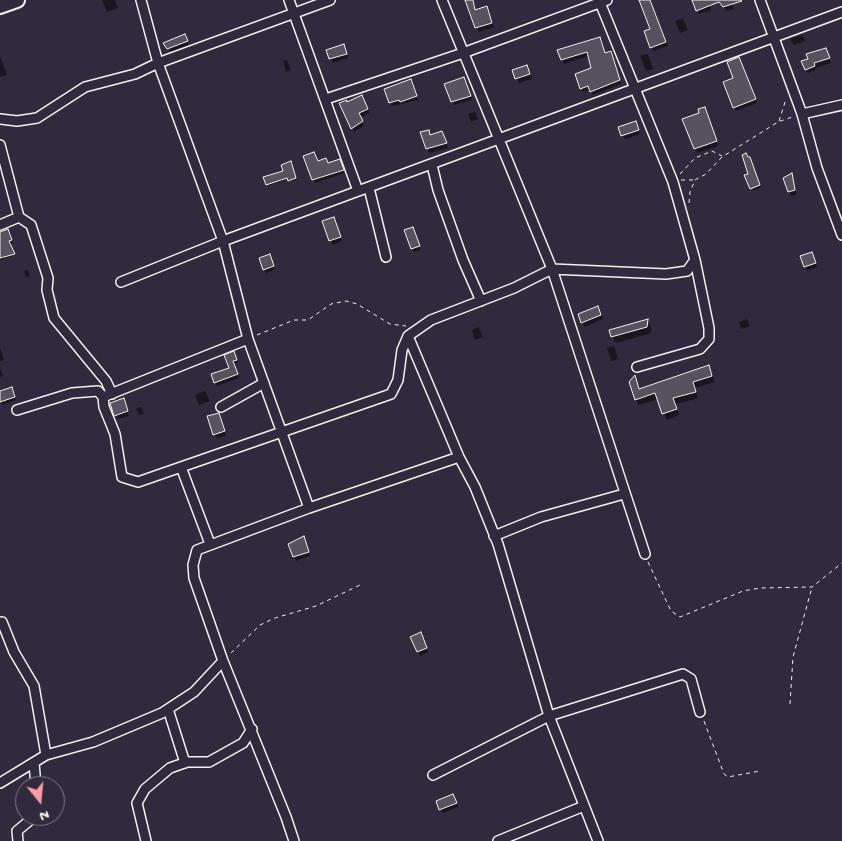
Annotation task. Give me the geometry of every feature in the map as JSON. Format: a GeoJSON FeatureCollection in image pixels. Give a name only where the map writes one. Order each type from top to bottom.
{"type":"FeatureCollection","features":[{"type":"Feature","properties":{"kind":"main road"},"geometry":{"type":"LineString","coordinates":[[0,6],[17,0]]}},
{"type":"Feature","properties":{"kind":"street"},"geometry":{"type":"LineString","coordinates":[[141,0],[158,63],[223,241],[248,338],[309,508]]}},
{"type":"Feature","properties":{"kind":"street"},"geometry":{"type":"LineString","coordinates":[[289,0],[358,192]]}},
{"type":"Feature","properties":{"kind":"street"},"geometry":{"type":"LineString","coordinates":[[0,119],[18,121],[37,118],[84,87],[135,74],[158,63],[330,0]]}},
{"type":"Feature","properties":{"kind":"street"},"geometry":{"type":"LineString","coordinates":[[442,0],[552,269],[645,554]]}},
{"type":"Feature","properties":{"kind":"street"},"geometry":{"type":"LineString","coordinates":[[760,0],[802,114],[817,168],[842,235]]}},
{"type":"Feature","properties":{"kind":"street"},"geometry":{"type":"LineString","coordinates":[[326,99],[463,53],[602,1],[634,89],[673,182],[695,260],[709,328],[708,339],[700,349],[636,367]]}},
{"type":"Feature","properties":{"kind":"street"},"geometry":{"type":"LineString","coordinates":[[121,282],[223,241],[842,12]]}},
{"type":"Feature","properties":{"kind":"street"},"geometry":{"type":"LineString","coordinates":[[802,114],[842,105]]}},
{"type":"Feature","properties":{"kind":"street"},"geometry":{"type":"LineString","coordinates":[[0,145],[19,217],[31,225],[48,278],[47,290],[54,318],[106,381],[107,395],[104,407],[115,434],[122,477],[138,482],[391,394],[398,380],[402,350],[408,336],[431,320],[514,288],[552,269],[666,274],[688,271],[695,260]]}},
{"type":"Feature","properties":{"kind":"street"},"geometry":{"type":"LineString","coordinates":[[432,165],[438,190],[463,260],[481,301]]}},
{"type":"Feature","properties":{"kind":"street"},"geometry":{"type":"LineString","coordinates":[[368,188],[386,257]]}},
{"type":"Feature","properties":{"kind":"street"},"geometry":{"type":"LineString","coordinates":[[0,225],[19,217]]}},
{"type":"Feature","properties":{"kind":"street"},"geometry":{"type":"LineString","coordinates":[[408,336],[459,457],[475,487],[494,536],[549,716],[598,841]]}},
{"type":"Feature","properties":{"kind":"street"},"geometry":{"type":"LineString","coordinates":[[17,410],[72,393],[98,391],[107,395],[248,338]]}},
{"type":"Feature","properties":{"kind":"street"},"geometry":{"type":"LineString","coordinates":[[221,407],[264,382]]}},
{"type":"Feature","properties":{"kind":"street"},"geometry":{"type":"LineString","coordinates":[[294,841],[252,729],[223,661],[194,578],[193,565],[196,550],[309,508],[459,457]]}},
{"type":"Feature","properties":{"kind":"street"},"geometry":{"type":"LineString","coordinates":[[181,467],[210,544]]}},
{"type":"Feature","properties":{"kind":"street"},"geometry":{"type":"LineString","coordinates":[[494,536],[542,517],[624,494]]}},
{"type":"Feature","properties":{"kind":"street"},"geometry":{"type":"LineString","coordinates":[[2,622],[14,652],[34,686],[46,755]]}},
{"type":"Feature","properties":{"kind":"street"},"geometry":{"type":"LineString","coordinates":[[0,783],[46,755],[92,742],[168,709],[194,692],[223,661]]}},
{"type":"Feature","properties":{"kind":"street"},"geometry":{"type":"LineString","coordinates":[[433,775],[549,716],[683,674],[691,679],[700,712]]}},
{"type":"Feature","properties":{"kind":"street"},"geometry":{"type":"LineString","coordinates":[[168,709],[185,763]]}},
{"type":"Feature","properties":{"kind":"street"},"geometry":{"type":"LineString","coordinates":[[146,841],[137,804],[145,789],[170,768],[185,763],[209,762],[243,743],[252,729]]}},
{"type":"Feature","properties":{"kind":"street"},"geometry":{"type":"LineString","coordinates":[[34,763],[35,776]]}},
{"type":"Feature","properties":{"kind":"street"},"geometry":{"type":"LineString","coordinates":[[498,841],[584,806]]}},
{"type":"Feature","properties":{"kind":"street"},"geometry":{"type":"LineString","coordinates":[[18,841],[17,831],[23,826]]}},
{"type":"Feature","properties":{"kind":"path"},"geometry":{"type":"LineString","coordinates":[[778,122],[791,85]]}},
{"type":"Feature","properties":{"kind":"path"},"geometry":{"type":"LineString","coordinates":[[722,156],[712,151],[695,158],[677,177],[680,180],[695,180],[706,174],[722,156],[778,122],[802,114]]}},
{"type":"Feature","properties":{"kind":"path"},"geometry":{"type":"LineString","coordinates":[[682,215],[689,203],[690,192],[695,180]]}},
{"type":"Feature","properties":{"kind":"path"},"geometry":{"type":"LineString","coordinates":[[248,338],[294,320],[308,320],[331,304],[346,301],[357,304],[390,324],[419,328]]}},
{"type":"Feature","properties":{"kind":"path"},"geometry":{"type":"LineString","coordinates":[[645,554],[671,611],[680,617],[743,591],[760,588],[812,587]]}},
{"type":"Feature","properties":{"kind":"path"},"geometry":{"type":"LineString","coordinates":[[790,704],[793,657],[812,587],[842,563]]}},
{"type":"Feature","properties":{"kind":"path"},"geometry":{"type":"LineString","coordinates":[[223,661],[260,625],[338,598],[348,589],[362,584]]}},
{"type":"Feature","properties":{"kind":"path"},"geometry":{"type":"LineString","coordinates":[[700,712],[724,774],[728,777],[760,771]]}},
{"type":"Feature","properties":{"kind":"building"},"geometry":{"type":"Polygon","coordinates":[[[465,0],[473,0],[475,10],[487,6],[492,23],[475,28],[465,0]]]}},
{"type":"Feature","properties":{"kind":"building"},"geometry":{"type":"Polygon","coordinates":[[[639,0],[650,0],[666,42],[650,48],[644,31],[650,29],[639,0]]]}},
{"type":"Feature","properties":{"kind":"building"},"geometry":{"type":"Polygon","coordinates":[[[692,0],[742,1],[723,7],[719,2],[696,11],[692,0]]]}},
{"type":"Feature","properties":{"kind":"building"},"geometry":{"type":"Polygon","coordinates":[[[185,34],[188,41],[167,49],[163,43],[185,34]]]}},
{"type":"Feature","properties":{"kind":"building"},"geometry":{"type":"Polygon","coordinates":[[[600,37],[605,53],[611,51],[620,80],[590,92],[588,86],[580,89],[575,74],[591,68],[587,52],[561,60],[557,50],[600,37]]]}},
{"type":"Feature","properties":{"kind":"building"},"geometry":{"type":"Polygon","coordinates":[[[344,44],[347,54],[329,59],[326,50],[344,44]]]}},
{"type":"Feature","properties":{"kind":"building"},"geometry":{"type":"Polygon","coordinates":[[[826,48],[830,58],[814,63],[815,66],[805,70],[801,61],[808,59],[806,54],[826,48]]]}},
{"type":"Feature","properties":{"kind":"building"},"geometry":{"type":"Polygon","coordinates":[[[739,57],[756,99],[733,108],[723,82],[733,78],[727,62],[739,57]]]}},
{"type":"Feature","properties":{"kind":"building"},"geometry":{"type":"Polygon","coordinates":[[[527,65],[530,74],[515,79],[512,70],[527,65]]]}},
{"type":"Feature","properties":{"kind":"building"},"geometry":{"type":"Polygon","coordinates":[[[464,77],[471,96],[451,102],[444,84],[464,77]]]}},
{"type":"Feature","properties":{"kind":"building"},"geometry":{"type":"Polygon","coordinates":[[[411,79],[417,96],[400,102],[399,100],[389,103],[384,89],[411,79]]]}},
{"type":"Feature","properties":{"kind":"building"},"geometry":{"type":"Polygon","coordinates":[[[362,95],[368,109],[359,113],[363,121],[351,129],[339,103],[347,100],[347,102],[362,95]]]}},
{"type":"Feature","properties":{"kind":"building"},"geometry":{"type":"Polygon","coordinates":[[[705,107],[717,141],[694,149],[682,119],[699,113],[698,109],[705,107]]]}},
{"type":"Feature","properties":{"kind":"building"},"geometry":{"type":"Polygon","coordinates":[[[636,121],[639,130],[621,136],[618,127],[636,121]]]}},
{"type":"Feature","properties":{"kind":"building"},"geometry":{"type":"Polygon","coordinates":[[[429,130],[430,135],[442,131],[447,143],[426,149],[420,132],[429,130]]]}},
{"type":"Feature","properties":{"kind":"building"},"geometry":{"type":"Polygon","coordinates":[[[314,152],[318,161],[326,158],[328,163],[340,159],[344,170],[312,180],[303,156],[314,152]]]}},
{"type":"Feature","properties":{"kind":"building"},"geometry":{"type":"Polygon","coordinates":[[[746,153],[750,157],[760,185],[750,189],[744,175],[748,174],[742,155],[746,153]]]}},
{"type":"Feature","properties":{"kind":"building"},"geometry":{"type":"Polygon","coordinates":[[[291,161],[296,178],[288,181],[287,178],[266,185],[263,177],[283,171],[281,165],[291,161]]]}},
{"type":"Feature","properties":{"kind":"building"},"geometry":{"type":"Polygon","coordinates":[[[792,173],[795,190],[788,192],[783,178],[792,173]]]}},
{"type":"Feature","properties":{"kind":"building"},"geometry":{"type":"Polygon","coordinates":[[[334,217],[341,237],[329,241],[322,221],[334,217]]]}},
{"type":"Feature","properties":{"kind":"building"},"geometry":{"type":"Polygon","coordinates":[[[413,227],[420,246],[411,249],[404,230],[413,227]]]}},
{"type":"Feature","properties":{"kind":"building"},"geometry":{"type":"Polygon","coordinates":[[[8,229],[12,240],[9,241],[15,254],[0,258],[0,232],[8,229]]]}},
{"type":"Feature","properties":{"kind":"building"},"geometry":{"type":"Polygon","coordinates":[[[812,252],[816,263],[804,267],[800,256],[812,252]]]}},
{"type":"Feature","properties":{"kind":"building"},"geometry":{"type":"Polygon","coordinates":[[[270,254],[274,266],[263,270],[259,258],[270,254]]]}},
{"type":"Feature","properties":{"kind":"building"},"geometry":{"type":"Polygon","coordinates":[[[598,306],[601,315],[581,323],[578,314],[598,306]]]}},
{"type":"Feature","properties":{"kind":"building"},"geometry":{"type":"Polygon","coordinates":[[[648,319],[647,327],[611,337],[609,330],[648,319]]]}},
{"type":"Feature","properties":{"kind":"building"},"geometry":{"type":"Polygon","coordinates":[[[234,351],[237,360],[233,361],[238,374],[214,383],[211,374],[229,368],[224,355],[234,351]]]}},
{"type":"Feature","properties":{"kind":"building"},"geometry":{"type":"Polygon","coordinates":[[[709,365],[712,376],[693,382],[696,392],[673,398],[677,409],[662,414],[655,393],[635,400],[629,382],[635,375],[639,389],[709,365]]]}},
{"type":"Feature","properties":{"kind":"building"},"geometry":{"type":"Polygon","coordinates":[[[12,387],[15,397],[0,402],[0,391],[12,387]]]}},
{"type":"Feature","properties":{"kind":"building"},"geometry":{"type":"Polygon","coordinates":[[[124,398],[128,411],[114,416],[110,403],[124,398]]]}},
{"type":"Feature","properties":{"kind":"building"},"geometry":{"type":"Polygon","coordinates":[[[219,413],[225,431],[213,435],[207,416],[219,413]]]}},
{"type":"Feature","properties":{"kind":"building"},"geometry":{"type":"Polygon","coordinates":[[[304,536],[309,552],[293,557],[288,544],[304,536]]]}},
{"type":"Feature","properties":{"kind":"building"},"geometry":{"type":"Polygon","coordinates":[[[421,632],[427,648],[417,652],[410,637],[421,632]]]}},
{"type":"Feature","properties":{"kind":"building"},"geometry":{"type":"Polygon","coordinates":[[[453,794],[457,803],[439,810],[436,801],[453,794]]]}}]}
